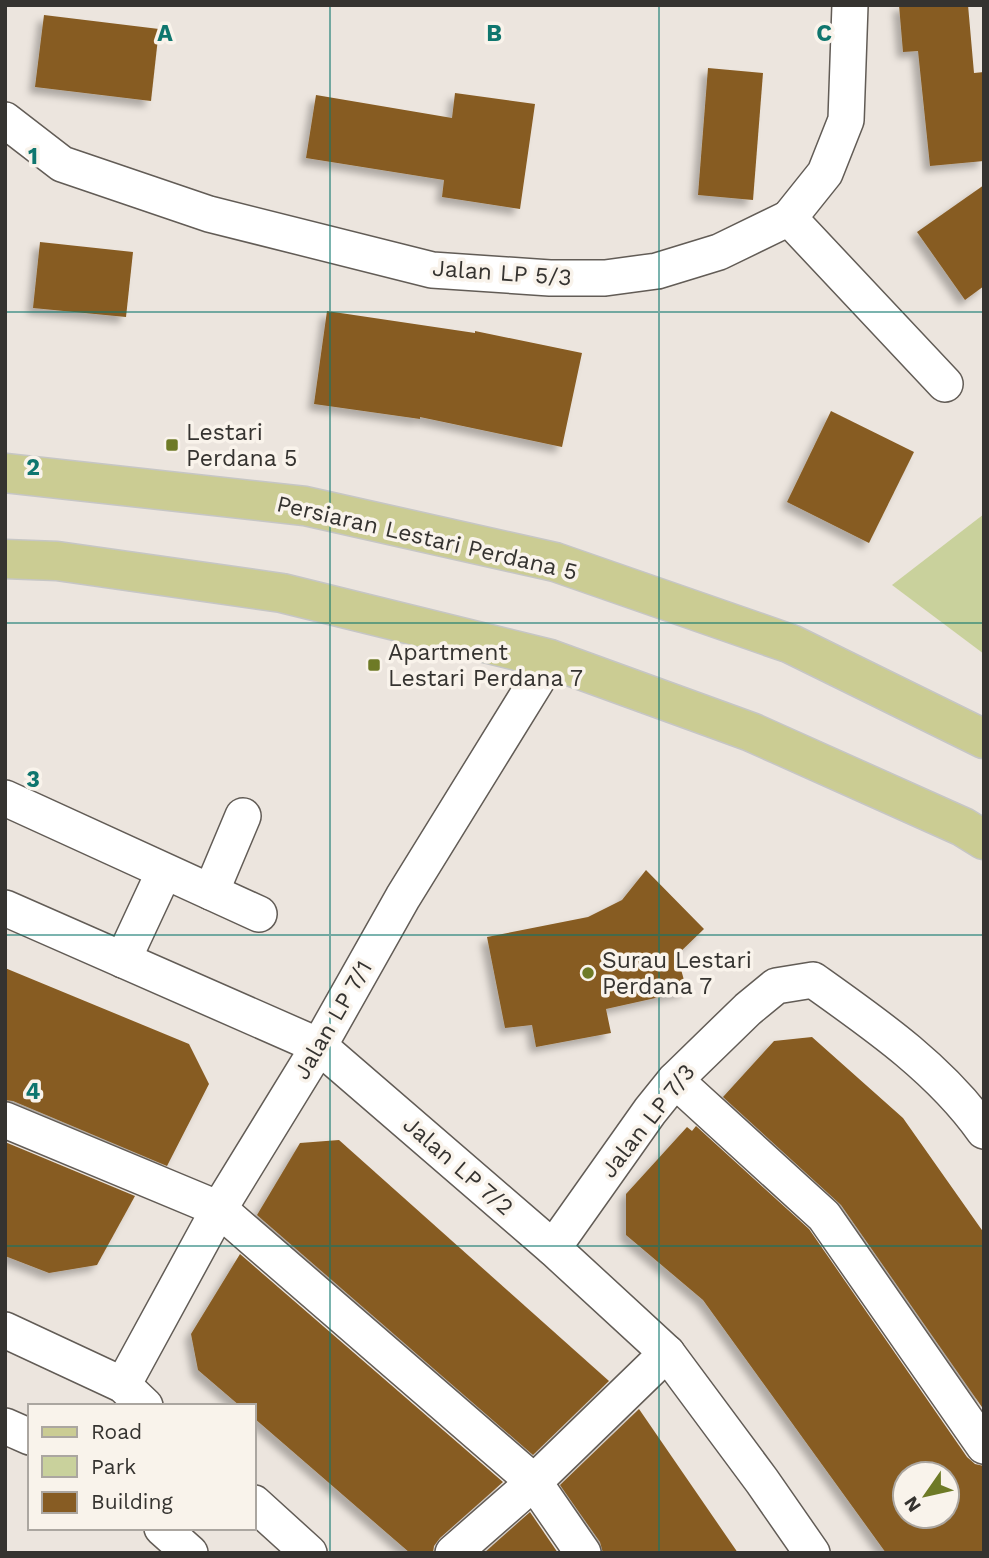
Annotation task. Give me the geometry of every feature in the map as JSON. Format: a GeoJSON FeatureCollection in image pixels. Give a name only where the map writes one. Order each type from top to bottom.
{"type":"FeatureCollection","features":[{"type":"Feature","properties":{"kind":"main road","name":"Persiaran Lestari Perdana 5"},"geometry":{"type":"LineString","coordinates":[[5,473],[305,506],[555,562],[791,644],[984,739]]}},
{"type":"Feature","properties":{"kind":"main road"},"geometry":{"type":"LineString","coordinates":[[5,559],[57,561],[282,593],[550,659],[751,732],[963,827],[984,840]]}},
{"type":"Feature","properties":{"kind":"street"},"geometry":{"type":"LineString","coordinates":[[850,5],[846,120],[825,173],[789,218],[945,384]]}},
{"type":"Feature","properties":{"kind":"street","name":"Jalan LP 5/3"},"geometry":{"type":"LineString","coordinates":[[5,120],[62,164],[209,214],[432,270],[550,278],[606,278],[644,273],[719,252],[789,218]]}},
{"type":"Feature","properties":{"kind":"street","name":"Jalan LP 7/1"},"geometry":{"type":"LineString","coordinates":[[134,1396],[219,1209],[319,1046],[403,897],[550,659]]}},
{"type":"Feature","properties":{"kind":"street"},"geometry":{"type":"LineString","coordinates":[[5,798],[259,914]]}},
{"type":"Feature","properties":{"kind":"street"},"geometry":{"type":"LineString","coordinates":[[211,892],[243,816]]}},
{"type":"Feature","properties":{"kind":"street"},"geometry":{"type":"LineString","coordinates":[[123,960],[164,872]]}},
{"type":"Feature","properties":{"kind":"street","name":"Jalan LP 7/2"},"geometry":{"type":"LineString","coordinates":[[5,908],[319,1046],[553,1248],[667,1353],[812,1553]]}},
{"type":"Feature","properties":{"kind":"street","name":"Jalan LP 7/3"},"geometry":{"type":"LineString","coordinates":[[553,1248],[675,1080],[748,1009],[776,986],[813,980],[876,1026],[978,1111]]}},
{"type":"Feature","properties":{"kind":"street"},"geometry":{"type":"LineString","coordinates":[[675,1080],[824,1216],[984,1446]]}},
{"type":"Feature","properties":{"kind":"street"},"geometry":{"type":"LineString","coordinates":[[5,1120],[219,1209],[534,1482],[583,1553]]}},
{"type":"Feature","properties":{"kind":"street"},"geometry":{"type":"LineString","coordinates":[[5,1330],[134,1396]]}},
{"type":"Feature","properties":{"kind":"street"},"geometry":{"type":"LineString","coordinates":[[453,1553],[534,1482],[667,1353]]}},
{"type":"Feature","properties":{"kind":"street"},"geometry":{"type":"LineString","coordinates":[[5,1426],[28,1436]]}},
{"type":"Feature","properties":{"kind":"street"},"geometry":{"type":"LineString","coordinates":[[256,1505],[309,1553]]}},
{"type":"Feature","properties":{"kind":"street"},"geometry":{"type":"LineString","coordinates":[[164,1530],[190,1553]]}},
{"type":"Feature","properties":{"kind":"green space"},"geometry":{"type":"Polygon","coordinates":[[[984,514],[984,654],[892,585],[984,514]]]}},
{"type":"Feature","properties":{"kind":"building"},"geometry":{"type":"Polygon","coordinates":[[[899,5],[968,5],[974,73],[984,72],[984,161],[930,166],[918,51],[903,52],[899,5]]]}},
{"type":"Feature","properties":{"kind":"building"},"geometry":{"type":"Polygon","coordinates":[[[44,15],[159,29],[151,101],[35,87],[44,15]]]}},
{"type":"Feature","properties":{"kind":"building"},"geometry":{"type":"Polygon","coordinates":[[[708,68],[763,73],[753,200],[698,195],[708,68]]]}},
{"type":"Feature","properties":{"kind":"building"},"geometry":{"type":"Polygon","coordinates":[[[455,93],[535,104],[520,209],[442,197],[444,180],[306,158],[316,95],[452,118],[455,93]]]}},
{"type":"Feature","properties":{"kind":"building"},"geometry":{"type":"Polygon","coordinates":[[[984,185],[984,286],[965,300],[917,232],[984,185]]]}},
{"type":"Feature","properties":{"kind":"building"},"geometry":{"type":"Polygon","coordinates":[[[40,242],[133,252],[126,317],[33,308],[40,242]]]}},
{"type":"Feature","properties":{"kind":"building"},"geometry":{"type":"Polygon","coordinates":[[[327,311],[475,331],[582,353],[562,447],[420,417],[314,404],[327,311]]]}},
{"type":"Feature","properties":{"kind":"building"},"geometry":{"type":"Polygon","coordinates":[[[831,411],[914,452],[869,543],[787,502],[831,411]]]}},
{"type":"Feature","properties":{"kind":"building","name":"Surau Lestari Perdana 7"},"geometry":{"type":"Polygon","coordinates":[[[646,870],[704,929],[677,955],[687,991],[606,1009],[611,1033],[536,1047],[532,1025],[505,1028],[487,937],[588,917],[622,900],[646,870]]]}},
{"type":"Feature","properties":{"kind":"building"},"geometry":{"type":"Polygon","coordinates":[[[5,968],[189,1044],[209,1084],[167,1166],[5,1100],[5,968]]]}},
{"type":"Feature","properties":{"kind":"building"},"geometry":{"type":"Polygon","coordinates":[[[812,1037],[903,1118],[984,1233],[984,1410],[841,1205],[723,1097],[774,1041],[812,1037]]]}},
{"type":"Feature","properties":{"kind":"building"},"geometry":{"type":"Polygon","coordinates":[[[696,1126],[809,1229],[967,1457],[975,1464],[984,1466],[984,1553],[886,1553],[703,1300],[626,1235],[626,1194],[687,1127],[692,1131],[696,1126]]]}},
{"type":"Feature","properties":{"kind":"building"},"geometry":{"type":"Polygon","coordinates":[[[339,1140],[609,1381],[533,1455],[257,1215],[300,1143],[339,1140]]]}},
{"type":"Feature","properties":{"kind":"building"},"geometry":{"type":"Polygon","coordinates":[[[5,1142],[135,1196],[97,1265],[49,1273],[5,1256],[5,1142]]]}},
{"type":"Feature","properties":{"kind":"building"},"geometry":{"type":"Polygon","coordinates":[[[240,1254],[503,1482],[440,1538],[433,1553],[410,1553],[256,1420],[256,1404],[238,1404],[198,1370],[191,1334],[240,1254]]]}},
{"type":"Feature","properties":{"kind":"building"},"geometry":{"type":"Polygon","coordinates":[[[639,1409],[738,1553],[603,1553],[600,1542],[560,1485],[639,1409]]]}},
{"type":"Feature","properties":{"kind":"building"},"geometry":{"type":"Polygon","coordinates":[[[530,1512],[558,1553],[484,1553],[530,1512]]]}},
{"type":"Feature","properties":{"kind":"place","name":"Lestari Perdana 5"},"geometry":{"type":"Point","coordinates":[172,445]}},
{"type":"Feature","properties":{"kind":"place","name":"Apartment Lestari Perdana 7"},"geometry":{"type":"Point","coordinates":[374,665]}},
{"type":"Feature","properties":{"kind":"place","name":"Surau Lestari Perdana 7"},"geometry":{"type":"Point","coordinates":[588,973]}}]}
